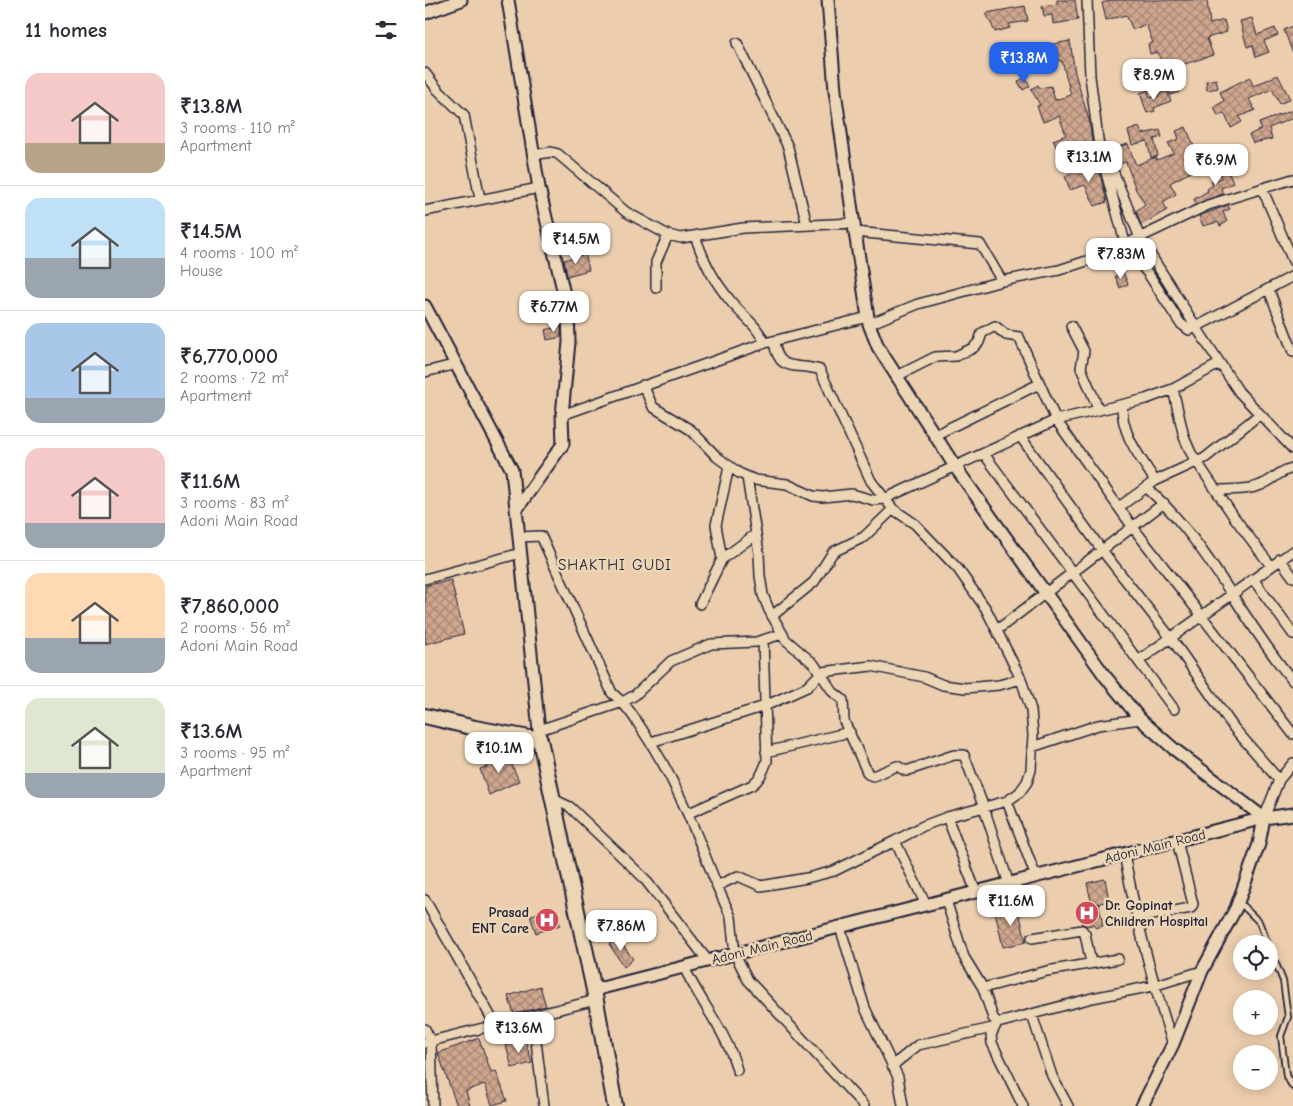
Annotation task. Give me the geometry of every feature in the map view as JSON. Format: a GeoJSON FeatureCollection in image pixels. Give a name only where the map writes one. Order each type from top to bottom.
{"type":"FeatureCollection","features":[{"type":"Feature","properties":{"kind":"main road"},"geometry":{"type":"LineString","coordinates":[[425,716],[475,728],[540,735],[595,995],[615,1106]]}},
{"type":"Feature","properties":{"kind":"street"},"geometry":{"type":"LineString","coordinates":[[425,13],[461,0]]}},
{"type":"Feature","properties":{"kind":"street"},"geometry":{"type":"LineString","coordinates":[[508,0],[539,188],[568,311],[569,342],[562,415],[563,444],[516,510]]}},
{"type":"Feature","properties":{"kind":"street"},"geometry":{"type":"LineString","coordinates":[[827,0],[835,91],[855,228],[869,321],[878,347],[956,468],[1105,676],[1141,719],[1174,749],[1264,818]]}},
{"type":"Feature","properties":{"kind":"street"},"geometry":{"type":"LineString","coordinates":[[1087,0],[1090,76],[1099,147],[1126,246],[1149,275],[1181,323],[1189,330],[1293,276]]}},
{"type":"Feature","properties":{"kind":"street"},"geometry":{"type":"LineString","coordinates":[[737,43],[787,147],[807,225]]}},
{"type":"Feature","properties":{"kind":"street"},"geometry":{"type":"LineString","coordinates":[[425,73],[438,90],[464,115],[479,199]]}},
{"type":"Feature","properties":{"kind":"street"},"geometry":{"type":"LineString","coordinates":[[1096,128],[1140,238],[1195,327],[1239,392],[1293,449]]}},
{"type":"Feature","properties":{"kind":"street"},"geometry":{"type":"LineString","coordinates":[[533,154],[559,154],[626,212],[668,235],[681,238],[743,228],[807,225],[855,228],[980,244],[1002,281]]}},
{"type":"Feature","properties":{"kind":"street"},"geometry":{"type":"LineString","coordinates":[[562,415],[770,342],[869,321],[918,304],[1002,281],[1059,270],[1126,246],[1208,205],[1293,179]]}},
{"type":"Feature","properties":{"kind":"street"},"geometry":{"type":"LineString","coordinates":[[425,211],[539,188]]}},
{"type":"Feature","properties":{"kind":"street"},"geometry":{"type":"LineString","coordinates":[[1262,188],[1293,260]]}},
{"type":"Feature","properties":{"kind":"street"},"geometry":{"type":"LineString","coordinates":[[656,288],[656,262],[668,235]]}},
{"type":"Feature","properties":{"kind":"street"},"geometry":{"type":"LineString","coordinates":[[695,236],[712,277],[737,308],[770,342],[778,357],[785,364],[793,367],[820,370],[871,481],[893,509],[915,524],[958,569],[986,609],[1021,679],[1031,710],[1031,770],[1027,782],[1019,793],[1007,801],[947,817],[923,826],[835,872],[761,886],[738,876],[717,886]]}},
{"type":"Feature","properties":{"kind":"street"},"geometry":{"type":"LineString","coordinates":[[1269,290],[1293,352]]}},
{"type":"Feature","properties":{"kind":"street"},"geometry":{"type":"LineString","coordinates":[[425,306],[512,470],[540,735],[623,702],[635,694],[671,661],[711,644],[763,640],[782,634]]}},
{"type":"Feature","properties":{"kind":"street"},"geometry":{"type":"LineString","coordinates":[[897,376],[935,357],[951,357],[965,352],[977,345],[982,333],[995,326],[1006,336],[1015,335],[1022,340],[1039,384],[1056,420],[1132,526],[1293,734]]}},
{"type":"Feature","properties":{"kind":"street"},"geometry":{"type":"LineString","coordinates":[[1071,326],[1084,351],[1081,368],[1099,410]]}},
{"type":"Feature","properties":{"kind":"street"},"geometry":{"type":"LineString","coordinates":[[425,372],[457,364]]}},
{"type":"Feature","properties":{"kind":"street"},"geometry":{"type":"LineString","coordinates":[[643,386],[653,407],[691,430],[729,467],[747,477],[787,484],[813,496],[823,497],[851,494],[873,500],[884,499],[956,468],[1056,420],[1122,406],[1173,390],[1219,364]]}},
{"type":"Feature","properties":{"kind":"street"},"geometry":{"type":"LineString","coordinates":[[935,436],[1039,384]]}},
{"type":"Feature","properties":{"kind":"street"},"geometry":{"type":"LineString","coordinates":[[1173,390],[1185,437],[1197,463],[1271,566]]}},
{"type":"Feature","properties":{"kind":"street"},"geometry":{"type":"LineString","coordinates":[[1122,406],[1125,429],[1129,440],[1155,481]]}},
{"type":"Feature","properties":{"kind":"street"},"geometry":{"type":"LineString","coordinates":[[1119,507],[1155,481],[1197,463],[1260,414]]}},
{"type":"Feature","properties":{"kind":"street"},"geometry":{"type":"LineString","coordinates":[[1020,436],[1101,549],[1171,638],[1234,728],[1279,780]]}},
{"type":"Feature","properties":{"kind":"street"},"geometry":{"type":"LineString","coordinates":[[984,454],[1175,709]]}},
{"type":"Feature","properties":{"kind":"street"},"geometry":{"type":"LineString","coordinates":[[722,559],[716,525],[729,467]]}},
{"type":"Feature","properties":{"kind":"street"},"geometry":{"type":"LineString","coordinates":[[1217,490],[1255,487],[1293,468]]}},
{"type":"Feature","properties":{"kind":"street"},"geometry":{"type":"LineString","coordinates":[[747,477],[763,595],[782,634],[794,649],[805,655],[822,672],[833,692],[843,700],[843,717],[870,776],[897,766],[906,771],[954,755],[964,755],[1009,884]]}},
{"type":"Feature","properties":{"kind":"street"},"geometry":{"type":"LineString","coordinates":[[1147,488],[1164,503],[1189,533],[1293,681]]}},
{"type":"Feature","properties":{"kind":"street"},"geometry":{"type":"LineString","coordinates":[[997,630],[1101,549],[1164,503]]}},
{"type":"Feature","properties":{"kind":"street"},"geometry":{"type":"LineString","coordinates":[[772,616],[813,582],[833,552],[864,537],[893,509]]}},
{"type":"Feature","properties":{"kind":"street"},"geometry":{"type":"LineString","coordinates":[[700,604],[722,559],[756,534]]}},
{"type":"Feature","properties":{"kind":"street"},"geometry":{"type":"LineString","coordinates":[[519,537],[541,536],[612,694],[623,702],[651,742],[689,813],[731,917],[735,954],[742,970],[757,992],[864,1106]]}},
{"type":"Feature","properties":{"kind":"street"},"geometry":{"type":"LineString","coordinates":[[1138,661],[1293,551]]}},
{"type":"Feature","properties":{"kind":"street"},"geometry":{"type":"LineString","coordinates":[[425,579],[521,554]]}},
{"type":"Feature","properties":{"kind":"street"},"geometry":{"type":"LineString","coordinates":[[1280,560],[1293,577]]}},
{"type":"Feature","properties":{"kind":"street"},"geometry":{"type":"LineString","coordinates":[[1253,579],[1293,634]]}},
{"type":"Feature","properties":{"kind":"street"},"geometry":{"type":"LineString","coordinates":[[689,813],[752,785],[759,780],[767,761],[763,640]]}},
{"type":"Feature","properties":{"kind":"street"},"geometry":{"type":"LineString","coordinates":[[651,742],[765,706],[807,687],[822,672],[871,666],[924,677],[943,685],[965,688],[999,686],[1021,679]]}},
{"type":"Feature","properties":{"kind":"street"},"geometry":{"type":"LineString","coordinates":[[1032,746],[1098,725],[1141,719]]}},
{"type":"Feature","properties":{"kind":"street"},"geometry":{"type":"LineString","coordinates":[[766,752],[850,732]]}},
{"type":"Feature","properties":{"kind":"street"},"geometry":{"type":"LineString","coordinates":[[1142,1106],[1173,1044],[1202,971],[1238,902],[1259,844],[1264,818],[1279,780],[1293,763]]}},
{"type":"Feature","properties":{"kind":"street"},"geometry":{"type":"LineString","coordinates":[[553,799],[570,806],[645,878],[708,961]]}},
{"type":"Feature","properties":{"kind":"street"},"geometry":{"type":"LineString","coordinates":[[1007,801],[1036,877]]}},
{"type":"Feature","properties":{"kind":"street","name":"Adoni Main Road"},"geometry":{"type":"LineString","coordinates":[[595,995],[683,967],[1264,818],[1293,814]]}},
{"type":"Feature","properties":{"kind":"street"},"geometry":{"type":"LineString","coordinates":[[947,817],[976,892]]}},
{"type":"Feature","properties":{"kind":"street"},"geometry":{"type":"LineString","coordinates":[[895,841],[926,905]]}},
{"type":"Feature","properties":{"kind":"street"},"geometry":{"type":"LineString","coordinates":[[1136,918],[1191,908],[1193,904],[1177,841]]}},
{"type":"Feature","properties":{"kind":"street"},"geometry":{"type":"LineString","coordinates":[[1124,854],[1136,918],[1153,986],[1173,1044]]}},
{"type":"Feature","properties":{"kind":"street"},"geometry":{"type":"LineString","coordinates":[[425,900],[496,1026]]}},
{"type":"Feature","properties":{"kind":"street"},"geometry":{"type":"LineString","coordinates":[[946,900],[964,957],[983,988],[993,1018],[995,1026],[992,1043],[1023,1106]]}},
{"type":"Feature","properties":{"kind":"street"},"geometry":{"type":"LineString","coordinates":[[840,927],[865,1008],[898,1077],[903,1106]]}},
{"type":"Feature","properties":{"kind":"street"},"geometry":{"type":"LineString","coordinates":[[1032,938],[1082,930],[1085,934],[1091,963]]}},
{"type":"Feature","properties":{"kind":"street"},"geometry":{"type":"LineString","coordinates":[[983,988],[1047,971],[1118,959]]}},
{"type":"Feature","properties":{"kind":"street"},"geometry":{"type":"LineString","coordinates":[[683,967],[696,993],[732,1052],[737,1070]]}},
{"type":"Feature","properties":{"kind":"street"},"geometry":{"type":"LineString","coordinates":[[892,1066],[918,1045],[995,1026],[1092,998],[1153,986],[1202,971]]}},
{"type":"Feature","properties":{"kind":"street"},"geometry":{"type":"LineString","coordinates":[[428,1042],[533,1017],[595,995]]}},
{"type":"Feature","properties":{"kind":"street"},"geometry":{"type":"LineString","coordinates":[[1032,1015],[1052,1076],[1067,1106]]}},
{"type":"Feature","properties":{"kind":"street"},"geometry":{"type":"LineString","coordinates":[[533,1017],[544,1106]]}},
{"type":"Feature","properties":{"kind":"street"},"geometry":{"type":"LineString","coordinates":[[425,1029],[428,1042],[433,1106]]}},
{"type":"Feature","properties":{"kind":"lane"},"geometry":{"type":"LineString","coordinates":[[1238,902],[1259,922],[1283,982],[1287,1017],[1281,1036],[1286,1076],[1293,1087]]}},
{"type":"Feature","properties":{"kind":"building"},"geometry":{"type":"Polygon","coordinates":[[[1057,0],[1075,0],[1078,20],[1053,24],[1052,15],[1044,16],[1042,6],[1057,4],[1057,0]]]}},
{"type":"Feature","properties":{"kind":"building"},"geometry":{"type":"Polygon","coordinates":[[[1112,0],[1207,0],[1210,24],[1224,20],[1227,32],[1207,38],[1213,55],[1172,68],[1179,92],[1170,95],[1158,52],[1150,54],[1148,44],[1153,43],[1146,24],[1133,30],[1126,15],[1106,20],[1102,3],[1112,0]]]}},
{"type":"Feature","properties":{"kind":"building"},"geometry":{"type":"Polygon","coordinates":[[[1025,6],[1028,21],[1009,24],[1010,28],[995,32],[986,13],[1025,6]]]}},
{"type":"Feature","properties":{"kind":"building"},"geometry":{"type":"Polygon","coordinates":[[[1252,18],[1257,35],[1275,28],[1278,35],[1264,41],[1269,52],[1256,57],[1253,45],[1247,47],[1240,21],[1252,18]]]}},
{"type":"Feature","properties":{"kind":"building"},"geometry":{"type":"Polygon","coordinates":[[[1293,26],[1293,51],[1292,51],[1284,30],[1293,26]]]}},
{"type":"Feature","properties":{"kind":"building"},"geometry":{"type":"Polygon","coordinates":[[[1070,41],[1075,73],[1089,120],[1093,149],[1085,152],[1084,148],[1072,153],[1070,149],[1059,153],[1053,140],[1066,135],[1059,116],[1043,122],[1037,106],[1040,105],[1031,89],[1038,85],[1040,88],[1051,86],[1055,100],[1071,95],[1062,61],[1059,61],[1053,44],[1070,41]]]}},
{"type":"Feature","properties":{"kind":"building"},"geometry":{"type":"Polygon","coordinates":[[[1278,75],[1290,99],[1280,104],[1272,89],[1249,99],[1255,110],[1239,117],[1242,122],[1231,128],[1224,113],[1218,116],[1214,107],[1224,101],[1220,92],[1250,77],[1253,86],[1278,75]]]}},
{"type":"Feature","properties":{"kind":"building"},"geometry":{"type":"Polygon","coordinates":[[[1025,77],[1030,86],[1023,90],[1018,82],[1025,77]]]}},
{"type":"Feature","properties":{"kind":"building"},"geometry":{"type":"Polygon","coordinates":[[[1216,79],[1218,88],[1207,90],[1206,81],[1216,79]]]}},
{"type":"Feature","properties":{"kind":"building"},"geometry":{"type":"Polygon","coordinates":[[[1148,90],[1150,98],[1157,95],[1159,97],[1158,95],[1167,91],[1171,101],[1154,108],[1155,111],[1147,113],[1140,93],[1148,90]]]}},
{"type":"Feature","properties":{"kind":"building"},"geometry":{"type":"Polygon","coordinates":[[[1293,110],[1293,118],[1269,128],[1272,139],[1253,143],[1249,135],[1261,129],[1259,123],[1293,110]]]}},
{"type":"Feature","properties":{"kind":"building"},"geometry":{"type":"Polygon","coordinates":[[[1139,127],[1142,134],[1160,130],[1162,137],[1154,139],[1158,156],[1151,158],[1147,141],[1132,145],[1128,131],[1139,127]]]}},
{"type":"Feature","properties":{"kind":"building"},"geometry":{"type":"Polygon","coordinates":[[[1186,127],[1202,166],[1170,183],[1176,194],[1163,202],[1167,210],[1141,225],[1136,211],[1145,204],[1136,190],[1126,162],[1119,164],[1114,148],[1128,144],[1136,165],[1156,157],[1157,160],[1174,153],[1168,143],[1179,139],[1176,131],[1186,127]]]}},
{"type":"Feature","properties":{"kind":"building"},"geometry":{"type":"Polygon","coordinates":[[[1097,162],[1107,202],[1095,206],[1085,185],[1070,190],[1065,176],[1097,162]]]}},
{"type":"Feature","properties":{"kind":"building"},"geometry":{"type":"Polygon","coordinates":[[[1226,166],[1233,183],[1221,188],[1223,194],[1196,204],[1194,199],[1208,191],[1207,189],[1213,185],[1211,182],[1221,178],[1218,169],[1226,166]]]}},
{"type":"Feature","properties":{"kind":"building"},"geometry":{"type":"Polygon","coordinates":[[[1228,205],[1230,209],[1223,212],[1227,222],[1220,226],[1218,222],[1203,226],[1199,216],[1228,205]]]}},
{"type":"Feature","properties":{"kind":"building"},"geometry":{"type":"Polygon","coordinates":[[[585,254],[589,270],[567,276],[564,260],[585,254]]]}},
{"type":"Feature","properties":{"kind":"building"},"geometry":{"type":"Polygon","coordinates":[[[1122,257],[1126,265],[1116,269],[1113,261],[1122,257]]]}},
{"type":"Feature","properties":{"kind":"building"},"geometry":{"type":"Polygon","coordinates":[[[1123,272],[1128,284],[1120,288],[1115,276],[1123,272]]]}},
{"type":"Feature","properties":{"kind":"building"},"geometry":{"type":"Polygon","coordinates":[[[561,326],[561,337],[547,340],[545,330],[561,326]]]}},
{"type":"Feature","properties":{"kind":"building"},"geometry":{"type":"Polygon","coordinates":[[[451,580],[464,634],[425,644],[425,586],[451,580]]]}},
{"type":"Feature","properties":{"kind":"building"},"geometry":{"type":"Polygon","coordinates":[[[489,755],[508,756],[519,781],[489,795],[480,769],[487,767],[489,755]]]}},
{"type":"Feature","properties":{"kind":"building"},"geometry":{"type":"Polygon","coordinates":[[[1105,879],[1109,901],[1092,905],[1087,883],[1105,879]]]}},
{"type":"Feature","properties":{"kind":"building"},"geometry":{"type":"Polygon","coordinates":[[[1099,904],[1103,926],[1095,928],[1095,924],[1087,926],[1082,924],[1079,908],[1099,904]]]}},
{"type":"Feature","properties":{"kind":"building"},"geometry":{"type":"Polygon","coordinates":[[[554,907],[560,925],[536,933],[530,916],[554,907]]]}},
{"type":"Feature","properties":{"kind":"building"},"geometry":{"type":"Polygon","coordinates":[[[1018,907],[1026,942],[1003,947],[995,912],[1018,907]]]}},
{"type":"Feature","properties":{"kind":"building"},"geometry":{"type":"Polygon","coordinates":[[[618,938],[633,959],[624,967],[609,944],[618,938]]]}},
{"type":"Feature","properties":{"kind":"building"},"geometry":{"type":"Polygon","coordinates":[[[540,986],[546,1006],[514,1014],[508,996],[540,986]]]}},
{"type":"Feature","properties":{"kind":"building"},"geometry":{"type":"Polygon","coordinates":[[[479,1038],[491,1072],[496,1071],[507,1101],[492,1105],[485,1084],[466,1091],[470,1106],[457,1106],[438,1053],[479,1038]]]}},
{"type":"Feature","properties":{"kind":"building"},"geometry":{"type":"Polygon","coordinates":[[[525,1040],[532,1063],[512,1068],[506,1045],[525,1040]]]}},
{"type":"Feature","properties":{"kind":"place","name":"Dr. Gopinat Children Hospital"},"geometry":{"type":"Point","coordinates":[1087,913]}},
{"type":"Feature","properties":{"kind":"place","name":"Prasad ENT Care"},"geometry":{"type":"Point","coordinates":[547,920]}},
{"type":"Feature","properties":{"kind":"district","name":"SHAKTHI GUDI"},"geometry":{"type":"Point","coordinates":[615,565]}}]}
